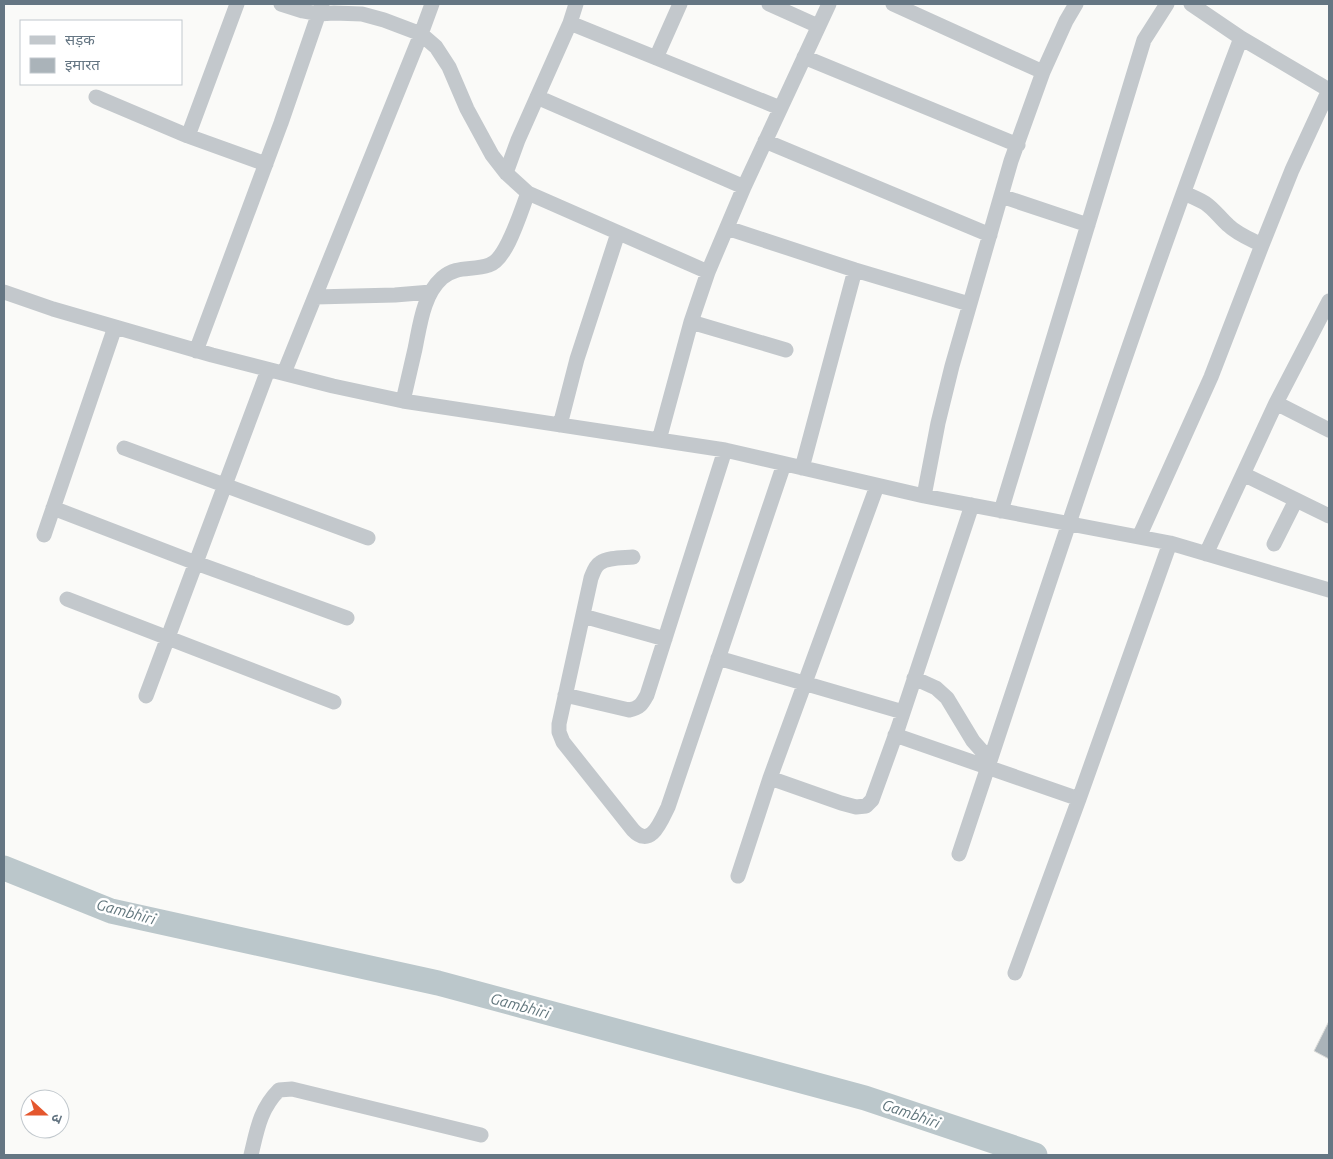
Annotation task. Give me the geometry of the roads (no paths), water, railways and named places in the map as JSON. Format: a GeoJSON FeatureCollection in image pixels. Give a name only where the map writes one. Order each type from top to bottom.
{"type":"FeatureCollection","features":[{"type":"Feature","properties":{"kind":"street"},"geometry":{"type":"LineString","coordinates":[[188,136],[237,4]]}},
{"type":"Feature","properties":{"kind":"street"},"geometry":{"type":"LineString","coordinates":[[281,4],[303,11],[321,9],[334,13],[362,14],[421,34],[436,47],[449,66],[467,109],[492,155],[506,174],[528,193],[708,272]]}},
{"type":"Feature","properties":{"kind":"street"},"geometry":{"type":"LineString","coordinates":[[284,374],[432,4]]}},
{"type":"Feature","properties":{"kind":"street"},"geometry":{"type":"LineString","coordinates":[[506,174],[518,140],[570,23],[576,4]]}},
{"type":"Feature","properties":{"kind":"street"},"geometry":{"type":"LineString","coordinates":[[656,58],[680,4]]}},
{"type":"Feature","properties":{"kind":"street"},"geometry":{"type":"LineString","coordinates":[[769,4],[818,26]]}},
{"type":"Feature","properties":{"kind":"street"},"geometry":{"type":"LineString","coordinates":[[658,440],[691,322],[708,272],[744,187],[829,4]]}},
{"type":"Feature","properties":{"kind":"street"},"geometry":{"type":"LineString","coordinates":[[893,4],[1043,72]]}},
{"type":"Feature","properties":{"kind":"street"},"geometry":{"type":"LineString","coordinates":[[924,496],[938,423],[969,304],[1011,162],[1043,72],[1066,21],[1076,4]]}},
{"type":"Feature","properties":{"kind":"street"},"geometry":{"type":"LineString","coordinates":[[1001,511],[1144,40],[1168,4]]}},
{"type":"Feature","properties":{"kind":"street"},"geometry":{"type":"LineString","coordinates":[[1139,537],[1211,377],[1292,170],[1329,90],[1241,38],[1191,4]]}},
{"type":"Feature","properties":{"kind":"street"},"geometry":{"type":"LineString","coordinates":[[196,351],[266,164],[321,9]]}},
{"type":"Feature","properties":{"kind":"street"},"geometry":{"type":"LineString","coordinates":[[570,23],[780,108]]}},
{"type":"Feature","properties":{"kind":"street"},"geometry":{"type":"LineString","coordinates":[[959,854],[1069,524],[1184,193],[1241,38]]}},
{"type":"Feature","properties":{"kind":"street"},"geometry":{"type":"LineString","coordinates":[[804,57],[1018,145]]}},
{"type":"Feature","properties":{"kind":"street"},"geometry":{"type":"LineString","coordinates":[[96,97],[188,136],[266,164]]}},
{"type":"Feature","properties":{"kind":"street"},"geometry":{"type":"LineString","coordinates":[[537,97],[744,187]]}},
{"type":"Feature","properties":{"kind":"street"},"geometry":{"type":"LineString","coordinates":[[765,141],[990,235]]}},
{"type":"Feature","properties":{"kind":"street"},"geometry":{"type":"LineString","coordinates":[[403,401],[423,311],[431,292],[441,279],[454,270],[490,265],[500,258],[507,246],[528,193]]}},
{"type":"Feature","properties":{"kind":"street"},"geometry":{"type":"LineString","coordinates":[[1184,193],[1204,203],[1236,231],[1262,244]]}},
{"type":"Feature","properties":{"kind":"street"},"geometry":{"type":"LineString","coordinates":[[1001,196],[1088,225]]}},
{"type":"Feature","properties":{"kind":"street"},"geometry":{"type":"LineString","coordinates":[[727,228],[855,270],[969,304]]}},
{"type":"Feature","properties":{"kind":"street"},"geometry":{"type":"LineString","coordinates":[[560,425],[577,359],[618,233]]}},
{"type":"Feature","properties":{"kind":"street"},"geometry":{"type":"LineString","coordinates":[[802,468],[855,270]]}},
{"type":"Feature","properties":{"kind":"street"},"geometry":{"type":"LineString","coordinates":[[4,292],[196,351],[333,386],[403,401],[725,450],[924,496],[1170,543],[1329,590]]}},
{"type":"Feature","properties":{"kind":"street"},"geometry":{"type":"LineString","coordinates":[[315,297],[431,292]]}},
{"type":"Feature","properties":{"kind":"street"},"geometry":{"type":"LineString","coordinates":[[1206,554],[1276,403],[1329,301]]}},
{"type":"Feature","properties":{"kind":"street"},"geometry":{"type":"LineString","coordinates":[[691,322],[786,350]]}},
{"type":"Feature","properties":{"kind":"street"},"geometry":{"type":"LineString","coordinates":[[44,535],[114,327]]}},
{"type":"Feature","properties":{"kind":"street"},"geometry":{"type":"LineString","coordinates":[[146,696],[268,370]]}},
{"type":"Feature","properties":{"kind":"street"},"geometry":{"type":"LineString","coordinates":[[1276,403],[1329,430]]}},
{"type":"Feature","properties":{"kind":"street"},"geometry":{"type":"LineString","coordinates":[[124,448],[368,538]]}},
{"type":"Feature","properties":{"kind":"street"},"geometry":{"type":"LineString","coordinates":[[565,696],[629,710],[643,704],[725,450]]}},
{"type":"Feature","properties":{"kind":"street"},"geometry":{"type":"LineString","coordinates":[[634,557],[608,560],[600,563],[591,578],[559,724],[559,732],[563,742],[633,830],[638,836],[644,837],[652,834],[658,827],[668,807],[784,464]]}},
{"type":"Feature","properties":{"kind":"street"},"geometry":{"type":"LineString","coordinates":[[1243,474],[1329,516]]}},
{"type":"Feature","properties":{"kind":"street"},"geometry":{"type":"LineString","coordinates":[[738,876],[770,778],[877,486]]}},
{"type":"Feature","properties":{"kind":"street"},"geometry":{"type":"LineString","coordinates":[[1274,544],[1296,500]]}},
{"type":"Feature","properties":{"kind":"street"},"geometry":{"type":"LineString","coordinates":[[770,778],[856,807],[866,806],[872,800],[972,505]]}},
{"type":"Feature","properties":{"kind":"street"},"geometry":{"type":"LineString","coordinates":[[53,508],[347,618]]}},
{"type":"Feature","properties":{"kind":"street"},"geometry":{"type":"LineString","coordinates":[[1016,973],[1080,799],[1170,543]]}},
{"type":"Feature","properties":{"kind":"street"},"geometry":{"type":"LineString","coordinates":[[67,599],[334,702]]}},
{"type":"Feature","properties":{"kind":"street"},"geometry":{"type":"LineString","coordinates":[[583,616],[665,639]]}},
{"type":"Feature","properties":{"kind":"street"},"geometry":{"type":"LineString","coordinates":[[718,658],[903,712]]}},
{"type":"Feature","properties":{"kind":"street"},"geometry":{"type":"LineString","coordinates":[[914,678],[936,688],[947,698],[973,741],[989,762]]}},
{"type":"Feature","properties":{"kind":"street"},"geometry":{"type":"LineString","coordinates":[[895,735],[989,762],[1080,799]]}},
{"type":"Feature","properties":{"kind":"street"},"geometry":{"type":"LineString","coordinates":[[251,1155],[261,1116],[270,1099],[279,1090],[292,1089],[482,1135]]}},
{"type":"Feature","properties":{"kind":"waterway","name":"Gambhiri"},"geometry":{"type":"LineString","coordinates":[[4,868],[111,911],[438,983],[865,1098],[1035,1155]]}}]}
